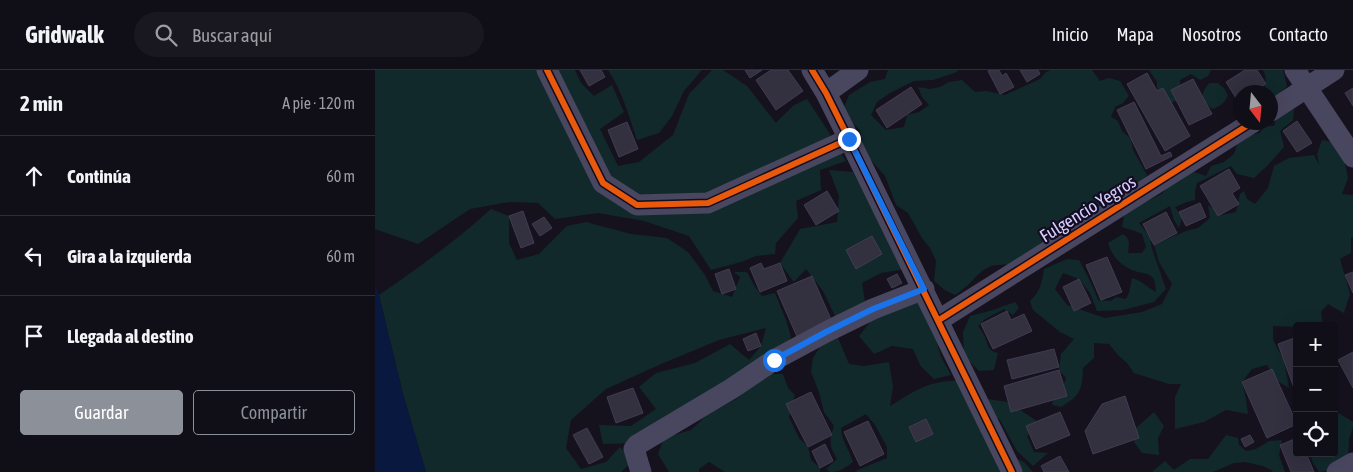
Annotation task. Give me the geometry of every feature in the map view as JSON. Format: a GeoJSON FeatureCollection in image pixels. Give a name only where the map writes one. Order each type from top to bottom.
{"type":"FeatureCollection","features":[{"type":"Feature","properties":{"kind":"street"},"geometry":{"type":"LineString","coordinates":[[547,70],[603,183],[637,205],[708,203],[849,139]]}},
{"type":"Feature","properties":{"kind":"street"},"geometry":{"type":"LineString","coordinates":[[812,70],[826,93],[1013,472]]}},
{"type":"Feature","properties":{"kind":"street"},"geometry":{"type":"LineString","coordinates":[[826,93],[858,70]]}},
{"type":"Feature","properties":{"kind":"street"},"geometry":{"type":"LineString","coordinates":[[1295,70],[1353,156]]}},
{"type":"Feature","properties":{"kind":"street"},"geometry":{"type":"LineString","coordinates":[[1278,107],[1334,70]]}},
{"type":"Feature","properties":{"kind":"street","name":"Fulgencio Yegros"},"geometry":{"type":"LineString","coordinates":[[939,320],[1240,130]]}},
{"type":"Feature","properties":{"kind":"street"},"geometry":{"type":"LineString","coordinates":[[641,472],[634,449],[637,444],[801,345],[873,309],[924,289]]}},
{"type":"Feature","properties":{"kind":"street"},"geometry":{"type":"LineString","coordinates":[[1337,472],[1353,463]]}},
{"type":"Feature","properties":{"kind":"green space"},"geometry":{"type":"Polygon","coordinates":[[[375,70],[575,70],[581,83],[594,96],[612,85],[624,112],[600,129],[618,166],[639,162],[673,135],[689,94],[712,70],[723,70],[747,86],[776,123],[794,105],[807,99],[846,161],[820,170],[821,190],[796,201],[798,218],[776,243],[775,254],[756,256],[711,270],[689,236],[644,221],[598,213],[555,219],[538,203],[509,202],[470,209],[418,244],[375,229],[375,70]]]}},
{"type":"Feature","properties":{"kind":"green space"},"geometry":{"type":"Polygon","coordinates":[[[608,70],[702,70],[684,91],[672,116],[659,133],[637,140],[621,95],[608,70]]]}},
{"type":"Feature","properties":{"kind":"green space"},"geometry":{"type":"Polygon","coordinates":[[[888,70],[958,70],[933,80],[914,81],[877,102],[871,115],[886,130],[904,127],[907,115],[919,112],[929,105],[922,97],[918,87],[930,89],[940,87],[949,82],[962,80],[975,92],[986,91],[1005,95],[1040,79],[1046,72],[1051,70],[1092,70],[1100,81],[1109,78],[1120,81],[1129,96],[1123,103],[1115,107],[1111,117],[1118,121],[1122,131],[1131,139],[1133,150],[1147,175],[1141,183],[1014,265],[1002,264],[980,272],[955,295],[934,281],[936,261],[930,248],[908,213],[896,205],[885,176],[863,151],[860,130],[848,119],[844,107],[849,95],[870,82],[885,79],[888,70]]]}},
{"type":"Feature","properties":{"kind":"green space"},"geometry":{"type":"Polygon","coordinates":[[[1149,70],[1211,70],[1208,76],[1200,80],[1191,74],[1180,80],[1181,89],[1176,101],[1163,106],[1157,91],[1157,82],[1149,70]]]}},
{"type":"Feature","properties":{"kind":"green space"},"geometry":{"type":"Polygon","coordinates":[[[1263,70],[1283,70],[1287,86],[1278,94],[1278,85],[1265,85],[1263,70]]]}},
{"type":"Feature","properties":{"kind":"green space"},"geometry":{"type":"Polygon","coordinates":[[[1209,83],[1218,83],[1224,88],[1228,96],[1225,101],[1212,109],[1202,97],[1209,83]]]}},
{"type":"Feature","properties":{"kind":"green space"},"geometry":{"type":"Polygon","coordinates":[[[1294,108],[1293,120],[1280,131],[1284,147],[1254,178],[1237,174],[1231,166],[1197,183],[1195,200],[1175,207],[1182,218],[1179,228],[1174,220],[1170,206],[1139,223],[1150,237],[1152,249],[1166,289],[1154,302],[1123,310],[1097,311],[1090,293],[1079,279],[1063,273],[1055,289],[1067,305],[1105,318],[1142,312],[1162,304],[1172,284],[1159,262],[1154,245],[1186,231],[1198,228],[1210,218],[1208,205],[1214,209],[1218,216],[1236,212],[1240,194],[1244,191],[1247,199],[1255,204],[1268,188],[1274,166],[1289,158],[1314,155],[1319,165],[1317,154],[1322,140],[1333,142],[1344,160],[1348,178],[1342,194],[1353,195],[1351,253],[1340,259],[1350,294],[1344,313],[1328,304],[1321,312],[1322,322],[1293,322],[1293,327],[1273,326],[1273,340],[1284,360],[1289,388],[1277,381],[1267,365],[1252,369],[1242,382],[1248,414],[1226,410],[1204,422],[1175,429],[1175,397],[1181,384],[1169,384],[1134,373],[1109,344],[1094,343],[1094,358],[1083,368],[1079,391],[1073,399],[1061,407],[1052,405],[1054,396],[1064,384],[1066,378],[1059,370],[1061,354],[1074,339],[1060,332],[1033,310],[1030,301],[1040,286],[1044,269],[1067,259],[1079,260],[1098,300],[1111,301],[1116,297],[1126,299],[1132,278],[1156,292],[1154,280],[1151,276],[1123,265],[1110,248],[1108,243],[1123,234],[1128,240],[1128,253],[1142,253],[1146,247],[1142,234],[1122,227],[1124,215],[1135,207],[1162,194],[1167,187],[1191,171],[1206,176],[1211,166],[1224,162],[1234,154],[1238,142],[1251,135],[1260,133],[1262,130],[1278,130],[1278,116],[1294,108]]]}},
{"type":"Feature","properties":{"kind":"green space"},"geometry":{"type":"Polygon","coordinates":[[[829,170],[853,172],[905,269],[881,273],[862,283],[867,314],[839,324],[823,291],[806,269],[794,282],[780,263],[800,229],[837,222],[839,196],[829,170]]]}},
{"type":"Feature","properties":{"kind":"green space"},"geometry":{"type":"Polygon","coordinates":[[[491,209],[509,216],[509,243],[517,260],[539,254],[567,226],[586,222],[631,234],[667,238],[688,252],[705,275],[713,291],[732,297],[740,277],[734,272],[747,272],[762,296],[775,293],[786,320],[791,337],[782,364],[638,443],[603,444],[599,425],[631,426],[656,409],[639,387],[656,373],[695,363],[730,344],[749,360],[761,346],[766,328],[719,340],[606,389],[571,420],[566,448],[581,469],[606,462],[620,447],[633,461],[621,472],[426,472],[403,394],[379,295],[450,243],[491,209]]]}},
{"type":"Feature","properties":{"kind":"green space"},"geometry":{"type":"Polygon","coordinates":[[[918,302],[935,336],[941,357],[951,375],[934,379],[920,365],[913,349],[892,346],[874,354],[859,336],[881,308],[918,302]]]}},
{"type":"Feature","properties":{"kind":"green space"},"geometry":{"type":"Polygon","coordinates":[[[1015,302],[1019,308],[1013,315],[1004,309],[985,319],[978,326],[989,348],[998,353],[994,370],[979,371],[964,356],[963,332],[970,316],[1015,302]]]}},
{"type":"Feature","properties":{"kind":"green space"},"geometry":{"type":"Polygon","coordinates":[[[838,338],[849,364],[864,366],[889,362],[893,387],[890,406],[932,384],[968,380],[1016,458],[1025,463],[1033,472],[857,472],[855,471],[887,458],[887,447],[875,425],[866,414],[841,428],[853,462],[842,469],[830,472],[826,469],[837,459],[832,450],[831,443],[834,426],[824,412],[811,372],[813,358],[821,345],[838,338]]]}},
{"type":"Feature","properties":{"kind":"green space"},"geometry":{"type":"Polygon","coordinates":[[[769,374],[783,374],[788,388],[795,395],[789,417],[799,438],[808,447],[811,460],[820,468],[820,472],[725,472],[709,462],[699,469],[699,472],[669,472],[658,454],[664,438],[691,430],[707,415],[738,398],[752,382],[769,374]]]}},
{"type":"Feature","properties":{"kind":"green space"},"geometry":{"type":"Polygon","coordinates":[[[987,399],[1008,402],[1040,423],[1027,436],[1034,452],[1048,453],[1033,466],[1017,451],[1000,420],[990,414],[987,399]]]}},
{"type":"Feature","properties":{"kind":"green space"},"geometry":{"type":"Polygon","coordinates":[[[1154,412],[1164,426],[1158,438],[1159,455],[1142,453],[1134,442],[1136,428],[1154,412]]]}},
{"type":"Feature","properties":{"kind":"green space"},"geometry":{"type":"Polygon","coordinates":[[[1338,413],[1353,422],[1348,455],[1323,472],[1319,472],[1311,457],[1338,457],[1338,413]]]}},
{"type":"Feature","properties":{"kind":"green space"},"geometry":{"type":"Polygon","coordinates":[[[1226,435],[1238,438],[1239,445],[1246,451],[1256,449],[1269,441],[1282,440],[1279,455],[1285,472],[1273,472],[1263,466],[1245,462],[1234,463],[1213,472],[1152,472],[1165,461],[1174,470],[1190,459],[1208,459],[1226,435]]]}},
{"type":"Feature","properties":{"kind":"water"},"geometry":{"type":"Polygon","coordinates":[[[375,286],[379,295],[403,394],[426,472],[375,472],[375,286]]]}},
{"type":"Feature","properties":{"kind":"building"},"geometry":{"type":"Polygon","coordinates":[[[580,70],[601,70],[605,77],[589,86],[580,70]]]}},
{"type":"Feature","properties":{"kind":"building"},"geometry":{"type":"Polygon","coordinates":[[[745,70],[762,70],[750,78],[745,70]]]}},
{"type":"Feature","properties":{"kind":"building"},"geometry":{"type":"Polygon","coordinates":[[[771,70],[788,70],[803,91],[776,110],[756,80],[771,70]]]}},
{"type":"Feature","properties":{"kind":"building"},"geometry":{"type":"Polygon","coordinates":[[[999,70],[1002,76],[1006,73],[1014,87],[1000,94],[988,71],[999,70]]]}},
{"type":"Feature","properties":{"kind":"building"},"geometry":{"type":"Polygon","coordinates":[[[1020,70],[1038,70],[1040,74],[1027,82],[1020,70]]]}},
{"type":"Feature","properties":{"kind":"building"},"geometry":{"type":"Polygon","coordinates":[[[1245,70],[1257,70],[1266,84],[1233,85],[1233,93],[1226,82],[1245,70]]]}},
{"type":"Feature","properties":{"kind":"building"},"geometry":{"type":"Polygon","coordinates":[[[1147,73],[1157,91],[1163,88],[1190,136],[1165,151],[1127,84],[1147,73]]]}},
{"type":"Feature","properties":{"kind":"building"},"geometry":{"type":"Polygon","coordinates":[[[1193,79],[1212,114],[1189,125],[1171,90],[1193,79]]]}},
{"type":"Feature","properties":{"kind":"building"},"geometry":{"type":"Polygon","coordinates":[[[911,87],[922,104],[887,128],[876,110],[911,87]]]}},
{"type":"Feature","properties":{"kind":"building"},"geometry":{"type":"Polygon","coordinates":[[[1353,88],[1353,106],[1345,93],[1353,88]]]}},
{"type":"Feature","properties":{"kind":"building"},"geometry":{"type":"Polygon","coordinates":[[[1134,102],[1161,156],[1170,152],[1172,156],[1146,169],[1117,110],[1134,102]]]}},
{"type":"Feature","properties":{"kind":"building"},"geometry":{"type":"Polygon","coordinates":[[[1297,121],[1312,143],[1297,152],[1283,131],[1297,121]]]}},
{"type":"Feature","properties":{"kind":"building"},"geometry":{"type":"Polygon","coordinates":[[[627,122],[638,149],[619,157],[608,130],[627,122]]]}},
{"type":"Feature","properties":{"kind":"building"},"geometry":{"type":"Polygon","coordinates":[[[1229,169],[1240,188],[1232,193],[1239,204],[1218,216],[1200,186],[1229,169]]]}},
{"type":"Feature","properties":{"kind":"building"},"geometry":{"type":"Polygon","coordinates":[[[827,191],[839,211],[816,225],[804,205],[827,191]]]}},
{"type":"Feature","properties":{"kind":"building"},"geometry":{"type":"Polygon","coordinates":[[[1200,203],[1206,217],[1186,226],[1179,212],[1200,203]]]}},
{"type":"Feature","properties":{"kind":"building"},"geometry":{"type":"Polygon","coordinates":[[[523,211],[534,243],[521,248],[509,216],[523,211]]]}},
{"type":"Feature","properties":{"kind":"building"},"geometry":{"type":"Polygon","coordinates":[[[1166,212],[1177,233],[1154,245],[1143,224],[1166,212]]]}},
{"type":"Feature","properties":{"kind":"building"},"geometry":{"type":"Polygon","coordinates":[[[544,217],[552,228],[540,236],[532,224],[544,217]]]}},
{"type":"Feature","properties":{"kind":"building"},"geometry":{"type":"Polygon","coordinates":[[[872,236],[882,254],[856,269],[846,250],[872,236]]]}},
{"type":"Feature","properties":{"kind":"building"},"geometry":{"type":"Polygon","coordinates":[[[1107,257],[1122,292],[1101,300],[1086,265],[1107,257]]]}},
{"type":"Feature","properties":{"kind":"building"},"geometry":{"type":"Polygon","coordinates":[[[761,263],[764,269],[780,263],[787,281],[760,292],[750,268],[761,263]]]}},
{"type":"Feature","properties":{"kind":"building"},"geometry":{"type":"Polygon","coordinates":[[[729,269],[736,289],[722,294],[715,274],[729,269]]]}},
{"type":"Feature","properties":{"kind":"building"},"geometry":{"type":"Polygon","coordinates":[[[1353,272],[1353,293],[1345,275],[1353,272]]]}},
{"type":"Feature","properties":{"kind":"building"},"geometry":{"type":"Polygon","coordinates":[[[897,274],[902,283],[892,288],[887,279],[897,274]]]}},
{"type":"Feature","properties":{"kind":"building"},"geometry":{"type":"Polygon","coordinates":[[[812,276],[833,324],[798,339],[777,291],[812,276]]]}},
{"type":"Feature","properties":{"kind":"building"},"geometry":{"type":"Polygon","coordinates":[[[1079,279],[1091,303],[1074,311],[1063,287],[1079,279]]]}},
{"type":"Feature","properties":{"kind":"building"},"geometry":{"type":"Polygon","coordinates":[[[1007,311],[1011,320],[1024,314],[1032,331],[993,349],[981,324],[1007,311]]]}},
{"type":"Feature","properties":{"kind":"building"},"geometry":{"type":"Polygon","coordinates":[[[756,333],[761,346],[748,351],[743,339],[756,333]]]}},
{"type":"Feature","properties":{"kind":"building"},"geometry":{"type":"Polygon","coordinates":[[[1293,338],[1293,385],[1278,344],[1293,338]]]}},
{"type":"Feature","properties":{"kind":"building"},"geometry":{"type":"Polygon","coordinates":[[[1054,349],[1059,367],[1012,379],[1007,360],[1054,349]]]}},
{"type":"Feature","properties":{"kind":"building"},"geometry":{"type":"Polygon","coordinates":[[[1353,352],[1353,388],[1338,360],[1353,352]]]}},
{"type":"Feature","properties":{"kind":"building"},"geometry":{"type":"Polygon","coordinates":[[[1272,369],[1293,415],[1293,426],[1267,438],[1242,382],[1272,369]]]}},
{"type":"Feature","properties":{"kind":"building"},"geometry":{"type":"Polygon","coordinates":[[[1059,370],[1067,396],[1011,412],[1004,386],[1059,370]]]}},
{"type":"Feature","properties":{"kind":"building"},"geometry":{"type":"Polygon","coordinates":[[[633,388],[643,413],[616,423],[607,397],[633,388]]]}},
{"type":"Feature","properties":{"kind":"building"},"geometry":{"type":"Polygon","coordinates":[[[811,392],[832,435],[808,447],[786,404],[811,392]]]}},
{"type":"Feature","properties":{"kind":"building"},"geometry":{"type":"Polygon","coordinates":[[[1125,396],[1139,438],[1093,454],[1085,431],[1102,404],[1125,396]]]}},
{"type":"Feature","properties":{"kind":"building"},"geometry":{"type":"Polygon","coordinates":[[[1060,412],[1070,435],[1036,449],[1026,426],[1060,412]]]}},
{"type":"Feature","properties":{"kind":"building"},"geometry":{"type":"Polygon","coordinates":[[[926,419],[933,434],[916,442],[909,427],[926,419]]]}},
{"type":"Feature","properties":{"kind":"building"},"geometry":{"type":"Polygon","coordinates":[[[868,421],[884,454],[860,466],[844,432],[868,421]]]}},
{"type":"Feature","properties":{"kind":"building"},"geometry":{"type":"Polygon","coordinates":[[[587,428],[603,457],[589,464],[573,435],[587,428]]]}},
{"type":"Feature","properties":{"kind":"building"},"geometry":{"type":"Polygon","coordinates":[[[1250,435],[1254,442],[1245,447],[1241,439],[1250,435]]]}},
{"type":"Feature","properties":{"kind":"building"},"geometry":{"type":"Polygon","coordinates":[[[1293,440],[1293,457],[1308,457],[1314,472],[1291,472],[1280,445],[1293,440]]]}},
{"type":"Feature","properties":{"kind":"building"},"geometry":{"type":"Polygon","coordinates":[[[825,444],[833,461],[820,468],[812,451],[825,444]]]}},
{"type":"Feature","properties":{"kind":"building"},"geometry":{"type":"Polygon","coordinates":[[[1060,456],[1069,472],[1044,472],[1041,466],[1060,456]]]}},
{"type":"Feature","properties":{"kind":"cycle path"},"geometry":{"type":"LineString","coordinates":[[547,70],[603,183],[637,205],[708,203],[849,139]]}},
{"type":"Feature","properties":{"kind":"cycle path"},"geometry":{"type":"LineString","coordinates":[[812,70],[849,139],[1012,472]]}},
{"type":"Feature","properties":{"kind":"cycle path"},"geometry":{"type":"LineString","coordinates":[[939,320],[1240,130]]}},
{"type":"Feature","properties":{"kind":"route"},"geometry":{"type":"LineString","coordinates":[[774,360],[873,309],[924,289],[849,139]]}}]}
